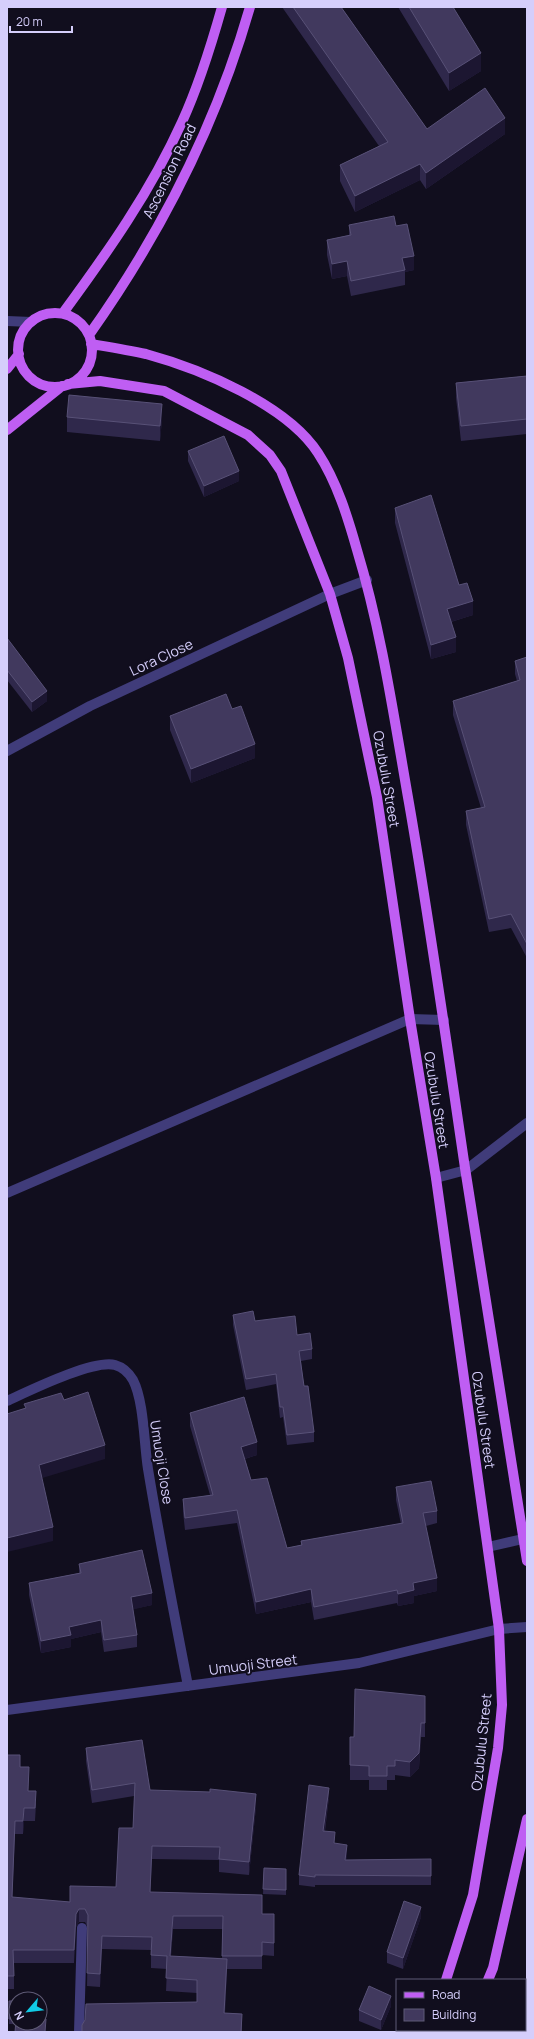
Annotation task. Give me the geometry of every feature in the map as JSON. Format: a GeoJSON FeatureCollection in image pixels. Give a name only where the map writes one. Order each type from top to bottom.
{"type":"FeatureCollection","features":[{"type":"Feature","properties":{"kind":"main road","name":"Ascension Road"},"geometry":{"type":"LineString","coordinates":[[63,314],[116,239],[153,178],[169,148],[182,122],[205,62],[222,7]]}},
{"type":"Feature","properties":{"kind":"main road","name":"Ascension Road"},"geometry":{"type":"LineString","coordinates":[[90,339],[144,253],[182,183],[225,80],[250,7]]}},
{"type":"Feature","properties":{"kind":"main road"},"geometry":{"type":"LineString","coordinates":[[7,430],[65,385],[80,376],[89,364],[92,354],[90,339],[81,323],[63,314],[52,313],[41,316],[31,322],[24,331],[19,342],[19,354],[21,364],[33,379],[47,385],[65,385]]}},
{"type":"Feature","properties":{"kind":"main road","name":"Ozubulu Street"},"geometry":{"type":"LineString","coordinates":[[90,339],[146,354],[202,373],[256,400],[289,421],[318,453],[349,521],[366,580],[394,715],[444,1020],[466,1170],[525,1539],[527,1561]]}},
{"type":"Feature","properties":{"kind":"main road"},"geometry":{"type":"LineString","coordinates":[[7,369],[19,354]]}},
{"type":"Feature","properties":{"kind":"main road","name":"Ozubulu Street"},"geometry":{"type":"LineString","coordinates":[[65,385],[100,381],[164,392],[248,434],[270,455],[281,471],[330,594],[348,658],[378,797],[410,1019],[436,1178],[499,1629],[502,1704],[498,1748],[473,1895],[446,1979]]}},
{"type":"Feature","properties":{"kind":"main road"},"geometry":{"type":"LineString","coordinates":[[488,1979],[493,1968],[527,1819]]}},
{"type":"Feature","properties":{"kind":"street"},"geometry":{"type":"LineString","coordinates":[[7,322],[31,322]]}},
{"type":"Feature","properties":{"kind":"street","name":"Lora Close"},"geometry":{"type":"LineString","coordinates":[[7,751],[90,706],[330,594],[366,580]]}},
{"type":"Feature","properties":{"kind":"street"},"geometry":{"type":"LineString","coordinates":[[7,1193],[410,1019],[444,1020]]}},
{"type":"Feature","properties":{"kind":"street"},"geometry":{"type":"LineString","coordinates":[[436,1178],[466,1170],[527,1123]]}},
{"type":"Feature","properties":{"kind":"street","name":"Umuoji Close"},"geometry":{"type":"LineString","coordinates":[[7,1401],[82,1370],[104,1363],[116,1365],[126,1371],[133,1379],[138,1397],[149,1476],[188,1686]]}},
{"type":"Feature","properties":{"kind":"street"},"geometry":{"type":"LineString","coordinates":[[488,1547],[525,1539]]}},
{"type":"Feature","properties":{"kind":"street","name":"Umuoji Street"},"geometry":{"type":"LineString","coordinates":[[7,1710],[359,1663],[499,1629],[527,1628]]}},
{"type":"Feature","properties":{"kind":"street"},"geometry":{"type":"LineString","coordinates":[[79,2032],[82,1928]]}},
{"type":"Feature","properties":{"kind":"building"},"geometry":{"type":"Polygon","coordinates":[[[293,7],[341,7],[427,129],[485,88],[505,118],[426,173],[420,164],[355,196],[340,165],[388,142],[293,7]]]}},
{"type":"Feature","properties":{"kind":"building"},"geometry":{"type":"Polygon","coordinates":[[[409,7],[453,7],[481,53],[449,73],[409,7]]]}},
{"type":"Feature","properties":{"kind":"building"},"geometry":{"type":"Polygon","coordinates":[[[394,216],[396,226],[407,224],[414,256],[402,258],[405,270],[351,281],[347,261],[332,264],[327,240],[351,235],[349,225],[394,216]]]}},
{"type":"Feature","properties":{"kind":"building"},"geometry":{"type":"Polygon","coordinates":[[[527,376],[527,419],[461,426],[456,383],[527,376]]]}},
{"type":"Feature","properties":{"kind":"building"},"geometry":{"type":"Polygon","coordinates":[[[69,395],[162,404],[160,426],[67,417],[69,395]]]}},
{"type":"Feature","properties":{"kind":"building"},"geometry":{"type":"Polygon","coordinates":[[[224,436],[239,471],[204,486],[188,451],[224,436]]]}},
{"type":"Feature","properties":{"kind":"building"},"geometry":{"type":"Polygon","coordinates":[[[431,495],[459,585],[467,583],[473,601],[447,609],[456,637],[431,645],[395,508],[431,495]]]}},
{"type":"Feature","properties":{"kind":"building"},"geometry":{"type":"Polygon","coordinates":[[[7,638],[47,691],[32,702],[7,670],[7,638]]]}},
{"type":"Feature","properties":{"kind":"building"},"geometry":{"type":"Polygon","coordinates":[[[527,657],[527,944],[511,914],[489,919],[466,811],[485,807],[453,701],[520,680],[515,661],[527,657]]]}},
{"type":"Feature","properties":{"kind":"building"},"geometry":{"type":"Polygon","coordinates":[[[226,694],[232,709],[241,706],[255,744],[191,769],[170,716],[226,694]]]}},
{"type":"Feature","properties":{"kind":"building"},"geometry":{"type":"Polygon","coordinates":[[[253,1311],[255,1321],[295,1316],[297,1335],[310,1333],[312,1349],[299,1351],[304,1386],[308,1386],[314,1432],[287,1435],[283,1407],[280,1407],[276,1374],[246,1379],[233,1315],[253,1311]]]}},
{"type":"Feature","properties":{"kind":"building"},"geometry":{"type":"Polygon","coordinates":[[[88,1392],[105,1445],[39,1465],[53,1527],[7,1538],[7,1414],[26,1408],[24,1404],[61,1393],[64,1400],[88,1392]]]}},
{"type":"Feature","properties":{"kind":"building"},"geometry":{"type":"Polygon","coordinates":[[[244,1397],[257,1442],[241,1447],[251,1480],[267,1478],[287,1548],[302,1545],[301,1541],[403,1523],[396,1487],[431,1481],[437,1511],[423,1513],[437,1578],[413,1583],[414,1590],[398,1594],[397,1590],[314,1607],[311,1589],[256,1602],[237,1510],[185,1518],[183,1499],[213,1495],[190,1413],[244,1397]]]}},
{"type":"Feature","properties":{"kind":"building"},"geometry":{"type":"Polygon","coordinates":[[[142,1550],[152,1593],[131,1597],[137,1635],[104,1640],[101,1620],[69,1627],[71,1635],[41,1641],[29,1583],[81,1573],[79,1564],[142,1550]]]}},
{"type":"Feature","properties":{"kind":"building"},"geometry":{"type":"Polygon","coordinates":[[[355,1689],[425,1696],[425,1723],[421,1723],[419,1753],[410,1762],[395,1760],[395,1766],[387,1766],[387,1776],[369,1776],[369,1766],[350,1765],[350,1737],[354,1737],[355,1689]]]}},
{"type":"Feature","properties":{"kind":"building"},"geometry":{"type":"Polygon","coordinates":[[[142,1740],[150,1790],[210,1792],[210,1789],[256,1794],[249,1862],[219,1859],[220,1847],[152,1846],[150,1892],[262,1895],[262,1914],[274,1914],[274,1943],[262,1942],[262,1956],[222,1956],[223,1916],[173,1916],[170,1956],[227,1959],[224,2013],[242,2014],[241,2032],[82,2032],[82,2025],[85,2020],[86,2004],[197,2002],[197,1980],[166,1978],[167,1956],[151,1955],[152,1937],[102,1936],[100,1974],[87,1973],[88,1915],[85,1909],[79,1909],[76,1914],[74,1950],[13,1950],[14,1976],[7,1976],[7,1755],[20,1755],[20,1767],[29,1767],[28,1791],[36,1791],[35,1808],[24,1808],[23,1821],[15,1821],[12,1897],[70,1902],[70,1886],[116,1887],[119,1828],[133,1828],[135,1783],[92,1790],[86,1748],[142,1740]]]}},
{"type":"Feature","properties":{"kind":"building"},"geometry":{"type":"Polygon","coordinates":[[[309,1785],[329,1788],[323,1831],[335,1832],[334,1843],[347,1845],[345,1860],[431,1859],[431,1876],[315,1875],[315,1877],[299,1875],[309,1785]]]}},
{"type":"Feature","properties":{"kind":"building"},"geometry":{"type":"Polygon","coordinates":[[[264,1868],[286,1869],[286,1890],[263,1889],[264,1868]]]}},
{"type":"Feature","properties":{"kind":"building"},"geometry":{"type":"Polygon","coordinates":[[[404,1901],[421,1907],[403,1958],[387,1952],[404,1901]]]}},
{"type":"Feature","properties":{"kind":"building"},"geometry":{"type":"Polygon","coordinates":[[[369,1986],[391,1996],[381,2020],[359,2010],[369,1986]]]}},
{"type":"Feature","properties":{"kind":"building"},"geometry":{"type":"Polygon","coordinates":[[[15,2031],[45,2031],[45,2032],[15,2031]]]}},
{"type":"Feature","properties":{"kind":"building"},"geometry":{"type":"Polygon","coordinates":[[[482,2031],[508,2031],[507,2032],[482,2031]]]}}]}
